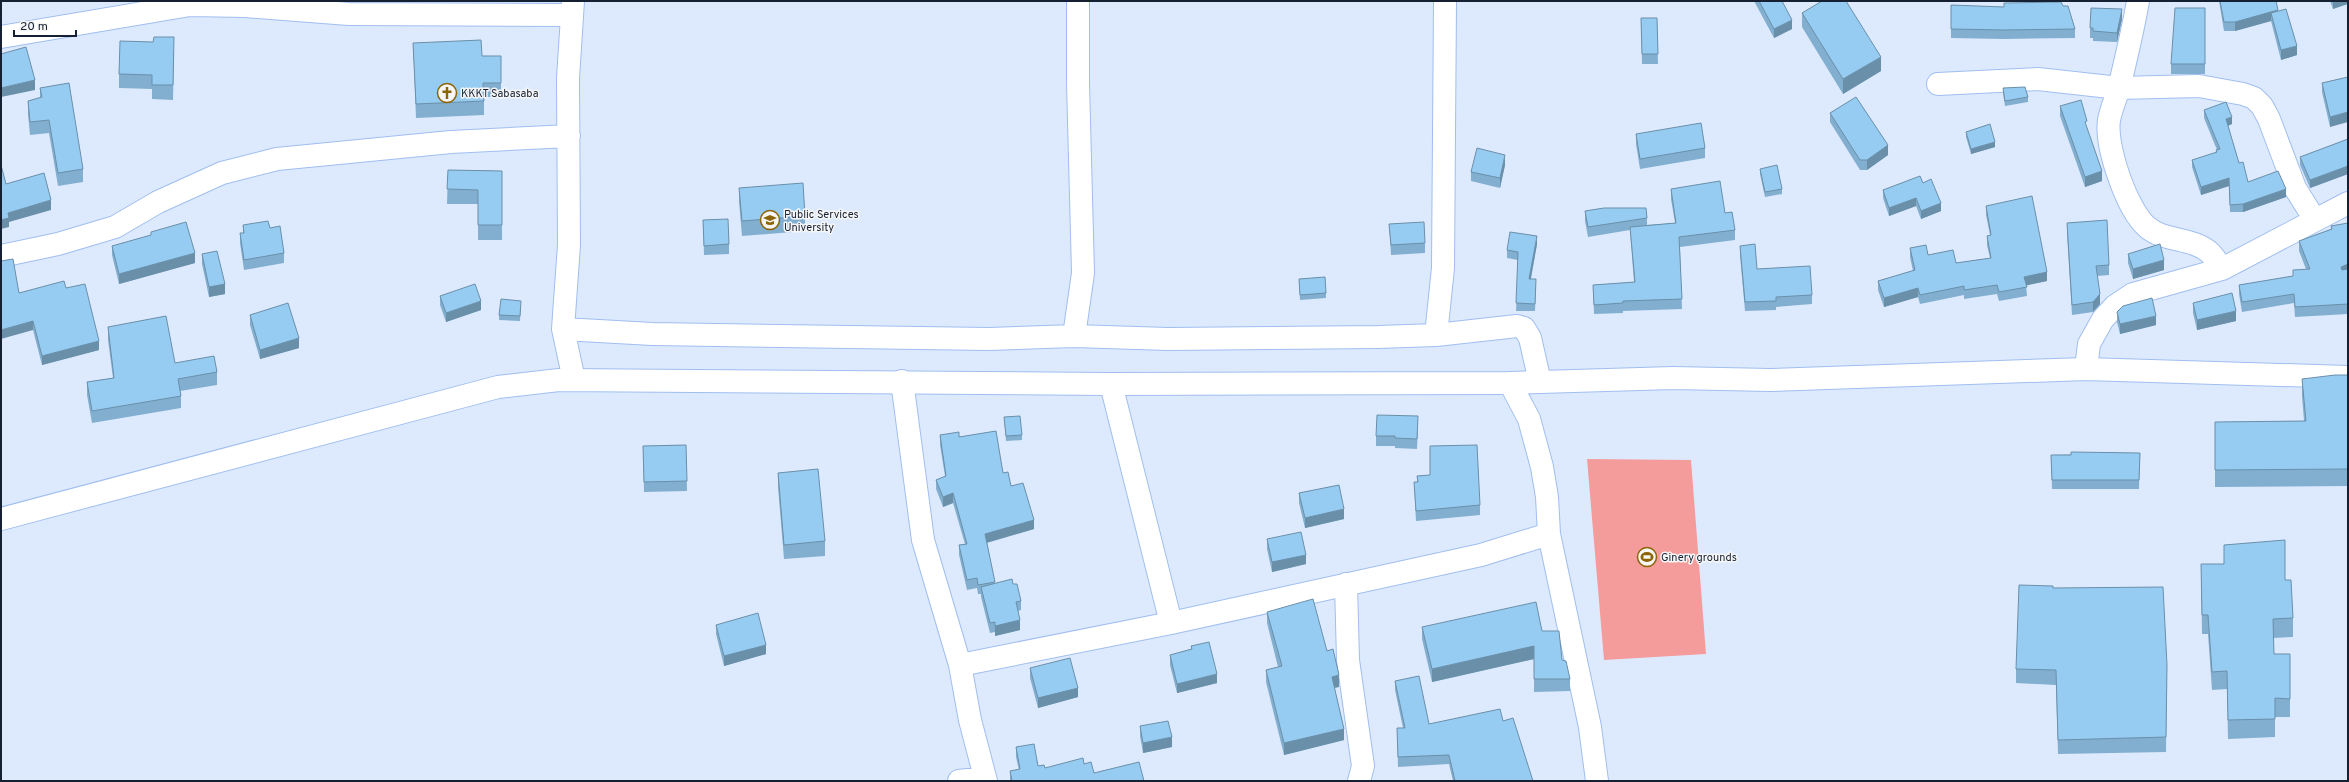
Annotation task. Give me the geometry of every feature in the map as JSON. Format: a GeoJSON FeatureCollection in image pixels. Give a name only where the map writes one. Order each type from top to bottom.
{"type":"FeatureCollection","features":[{"type":"Feature","properties":{"kind":"street"},"geometry":{"type":"LineString","coordinates":[[1074,336],[1083,273],[1078,91],[1078,1]]}},
{"type":"Feature","properties":{"kind":"street"},"geometry":{"type":"LineString","coordinates":[[1436,334],[1443,268],[1445,1]]}},
{"type":"Feature","properties":{"kind":"street"},"geometry":{"type":"LineString","coordinates":[[2138,1],[2109,120],[2111,144],[2127,196],[2138,218],[2157,233],[2200,246],[2209,252],[2222,269]]}},
{"type":"Feature","properties":{"kind":"street"},"geometry":{"type":"LineString","coordinates":[[1,37],[155,6],[245,6],[349,14],[572,8],[568,78],[569,245],[563,329],[574,380]]}},
{"type":"Feature","properties":{"kind":"street"},"geometry":{"type":"LineString","coordinates":[[1938,84],[2038,79],[2118,88],[2199,86],[2243,94],[2254,98],[2262,106],[2269,119],[2286,169],[2295,188],[2315,220]]}},
{"type":"Feature","properties":{"kind":"street"},"geometry":{"type":"LineString","coordinates":[[1,256],[58,244],[115,227],[158,202],[222,173],[277,159],[451,142],[569,136]]}},
{"type":"Feature","properties":{"kind":"street"},"geometry":{"type":"LineString","coordinates":[[2086,369],[2089,344],[2102,319],[2115,306],[2133,294],[2222,269],[2348,203]]}},
{"type":"Feature","properties":{"kind":"street"},"geometry":{"type":"LineString","coordinates":[[563,329],[652,334],[989,339],[1074,336],[1269,338],[1436,334],[1517,326],[1524,328],[1530,338],[1540,382]]}},
{"type":"Feature","properties":{"kind":"street"},"geometry":{"type":"LineString","coordinates":[[1,519],[498,387],[526,382],[574,380],[902,381],[1111,384],[1510,383],[1673,378],[1770,380],[2086,369],[2348,377]]}},
{"type":"Feature","properties":{"kind":"street"},"geometry":{"type":"LineString","coordinates":[[902,381],[923,540],[960,665],[970,720],[986,779],[959,781]]}},
{"type":"Feature","properties":{"kind":"street"},"geometry":{"type":"LineString","coordinates":[[1510,383],[1528,419],[1542,467],[1547,497],[1549,534],[1581,680],[1597,781]]}},
{"type":"Feature","properties":{"kind":"street"},"geometry":{"type":"LineString","coordinates":[[1111,384],[1171,623]]}},
{"type":"Feature","properties":{"kind":"street"},"geometry":{"type":"LineString","coordinates":[[960,665],[1171,623],[1481,555],[1549,534]]}},
{"type":"Feature","properties":{"kind":"street"},"geometry":{"type":"LineString","coordinates":[[1346,584],[1348,660],[1363,766],[1359,781]]}},
{"type":"Feature","properties":{"kind":"shaded area","name":"Ginery grounds"},"geometry":{"type":"Polygon","coordinates":[[[1587,459],[1691,460],[1706,654],[1604,660],[1587,459]]]}},
{"type":"Feature","properties":{"kind":"building"},"geometry":{"type":"Polygon","coordinates":[[[1759,1],[1782,1],[1792,20],[1774,29],[1759,1]]]}},
{"type":"Feature","properties":{"kind":"building"},"geometry":{"type":"Polygon","coordinates":[[[1822,1],[1846,1],[1881,57],[1843,79],[1802,13],[1822,1]]]}},
{"type":"Feature","properties":{"kind":"building"},"geometry":{"type":"Polygon","coordinates":[[[2220,1],[2276,1],[2278,10],[2235,22],[2224,22],[2220,1]]]}},
{"type":"Feature","properties":{"kind":"building"},"geometry":{"type":"Polygon","coordinates":[[[2061,2],[2063,6],[2068,6],[2075,29],[1951,29],[1951,5],[2004,7],[2004,3],[2061,2]]]}},
{"type":"Feature","properties":{"kind":"building"},"geometry":{"type":"Polygon","coordinates":[[[2091,8],[2122,9],[2117,33],[2093,31],[2093,28],[2090,28],[2091,8]]]}},
{"type":"Feature","properties":{"kind":"building"},"geometry":{"type":"Polygon","coordinates":[[[2175,8],[2205,8],[2205,64],[2171,64],[2175,8]]]}},
{"type":"Feature","properties":{"kind":"building"},"geometry":{"type":"Polygon","coordinates":[[[2286,9],[2297,46],[2281,50],[2271,13],[2286,9]]]}},
{"type":"Feature","properties":{"kind":"building"},"geometry":{"type":"Polygon","coordinates":[[[1641,18],[1657,18],[1658,54],[1642,54],[1641,18]]]}},
{"type":"Feature","properties":{"kind":"building"},"geometry":{"type":"Polygon","coordinates":[[[154,37],[174,37],[173,85],[152,85],[152,75],[119,74],[120,41],[153,42],[154,37]]]}},
{"type":"Feature","properties":{"kind":"building"},"geometry":{"type":"Polygon","coordinates":[[[481,40],[482,56],[501,56],[501,83],[483,83],[484,101],[416,104],[413,43],[481,40]]]}},
{"type":"Feature","properties":{"kind":"building"},"geometry":{"type":"Polygon","coordinates":[[[26,47],[35,80],[1,88],[1,54],[26,47]]]}},
{"type":"Feature","properties":{"kind":"building"},"geometry":{"type":"Polygon","coordinates":[[[2348,77],[2348,112],[2330,117],[2322,83],[2348,77]]]}},
{"type":"Feature","properties":{"kind":"building"},"geometry":{"type":"Polygon","coordinates":[[[69,83],[83,169],[58,173],[49,120],[30,122],[28,101],[42,97],[40,88],[69,83]]]}},
{"type":"Feature","properties":{"kind":"building"},"geometry":{"type":"Polygon","coordinates":[[[2025,87],[2028,97],[2005,101],[2003,88],[2025,87]]]}},
{"type":"Feature","properties":{"kind":"building"},"geometry":{"type":"Polygon","coordinates":[[[1856,97],[1888,145],[1867,160],[1860,160],[1830,113],[1856,97]]]}},
{"type":"Feature","properties":{"kind":"building"},"geometry":{"type":"Polygon","coordinates":[[[2081,100],[2087,121],[2085,122],[2102,171],[2085,177],[2060,106],[2081,100]]]}},
{"type":"Feature","properties":{"kind":"building"},"geometry":{"type":"Polygon","coordinates":[[[2226,102],[2232,117],[2226,119],[2239,163],[2243,162],[2248,182],[2278,171],[2286,189],[2243,204],[2230,205],[2229,178],[2201,187],[2192,160],[2217,152],[2216,150],[2220,149],[2204,110],[2226,102]]]}},
{"type":"Feature","properties":{"kind":"building"},"geometry":{"type":"Polygon","coordinates":[[[1701,123],[1705,148],[1640,159],[1636,134],[1701,123]]]}},
{"type":"Feature","properties":{"kind":"building"},"geometry":{"type":"Polygon","coordinates":[[[1990,124],[1995,142],[1971,149],[1966,132],[1990,124]]]}},
{"type":"Feature","properties":{"kind":"building"},"geometry":{"type":"Polygon","coordinates":[[[2348,139],[2348,166],[2310,180],[2300,157],[2348,139]]]}},
{"type":"Feature","properties":{"kind":"building"},"geometry":{"type":"Polygon","coordinates":[[[1477,148],[1505,155],[1500,178],[1471,172],[1477,148]]]}},
{"type":"Feature","properties":{"kind":"building"},"geometry":{"type":"Polygon","coordinates":[[[1,165],[6,184],[44,173],[51,200],[8,213],[9,218],[1,220],[1,165]]]}},
{"type":"Feature","properties":{"kind":"building"},"geometry":{"type":"Polygon","coordinates":[[[1777,165],[1782,189],[1765,192],[1760,169],[1777,165]]]}},
{"type":"Feature","properties":{"kind":"building"},"geometry":{"type":"Polygon","coordinates":[[[448,170],[502,171],[502,225],[478,225],[478,190],[447,189],[448,170]]]}},
{"type":"Feature","properties":{"kind":"building"},"geometry":{"type":"Polygon","coordinates":[[[1920,176],[1923,183],[1931,179],[1941,203],[1921,211],[1916,198],[1889,208],[1883,190],[1920,176]]]}},
{"type":"Feature","properties":{"kind":"building"},"geometry":{"type":"Polygon","coordinates":[[[1720,181],[1725,213],[1732,212],[1735,230],[1679,237],[1682,299],[1623,301],[1623,303],[1594,305],[1593,285],[1635,282],[1630,227],[1676,223],[1671,189],[1720,181]]]}},
{"type":"Feature","properties":{"kind":"building"},"geometry":{"type":"Polygon","coordinates":[[[803,183],[805,216],[742,221],[739,188],[803,183]]]}},
{"type":"Feature","properties":{"kind":"building"},"geometry":{"type":"Polygon","coordinates":[[[2032,196],[2047,272],[2024,277],[2027,287],[1999,292],[1997,285],[1964,290],[1964,286],[1920,295],[1918,288],[1884,298],[1878,281],[1915,270],[1910,248],[1926,245],[1928,255],[1953,250],[1956,263],[1991,258],[1987,236],[1991,235],[1986,206],[2032,196]]]}},
{"type":"Feature","properties":{"kind":"building"},"geometry":{"type":"Polygon","coordinates":[[[1604,208],[1646,208],[1647,218],[1588,227],[1585,211],[1604,208]]]}},
{"type":"Feature","properties":{"kind":"building"},"geometry":{"type":"Polygon","coordinates":[[[728,219],[729,244],[704,246],[703,220],[728,219]]]}},
{"type":"Feature","properties":{"kind":"building"},"geometry":{"type":"Polygon","coordinates":[[[2107,220],[2109,265],[2096,266],[2100,294],[2093,302],[2072,305],[2067,223],[2107,220]]]}},
{"type":"Feature","properties":{"kind":"building"},"geometry":{"type":"Polygon","coordinates":[[[268,221],[270,228],[280,226],[284,253],[244,260],[240,233],[244,233],[243,225],[268,221]]]}},
{"type":"Feature","properties":{"kind":"building"},"geometry":{"type":"Polygon","coordinates":[[[186,222],[195,253],[119,274],[112,246],[151,235],[151,232],[186,222]]]}},
{"type":"Feature","properties":{"kind":"building"},"geometry":{"type":"Polygon","coordinates":[[[1424,222],[1425,243],[1391,245],[1389,224],[1424,222]]]}},
{"type":"Feature","properties":{"kind":"building"},"geometry":{"type":"Polygon","coordinates":[[[2348,223],[2348,264],[2341,267],[2342,270],[2348,269],[2348,304],[2295,307],[2294,294],[2242,302],[2239,285],[2293,276],[2293,270],[2310,269],[2299,241],[2332,229],[2331,226],[2348,223]]]}},
{"type":"Feature","properties":{"kind":"building"},"geometry":{"type":"Polygon","coordinates":[[[1510,232],[1537,236],[1529,279],[1536,279],[1535,304],[1516,303],[1518,252],[1507,250],[1510,232]]]}},
{"type":"Feature","properties":{"kind":"building"},"geometry":{"type":"Polygon","coordinates":[[[1755,244],[1757,269],[1810,266],[1812,295],[1776,297],[1776,301],[1745,302],[1740,246],[1755,244]]]}},
{"type":"Feature","properties":{"kind":"building"},"geometry":{"type":"Polygon","coordinates":[[[2160,244],[2164,260],[2133,269],[2128,254],[2160,244]]]}},
{"type":"Feature","properties":{"kind":"building"},"geometry":{"type":"Polygon","coordinates":[[[217,251],[225,284],[209,287],[202,254],[217,251]]]}},
{"type":"Feature","properties":{"kind":"building"},"geometry":{"type":"Polygon","coordinates":[[[13,259],[19,293],[64,281],[66,288],[85,284],[99,341],[42,356],[33,321],[1,330],[1,261],[13,259]]]}},
{"type":"Feature","properties":{"kind":"building"},"geometry":{"type":"Polygon","coordinates":[[[1325,277],[1326,293],[1300,295],[1299,279],[1325,277]]]}},
{"type":"Feature","properties":{"kind":"building"},"geometry":{"type":"Polygon","coordinates":[[[475,284],[481,301],[446,313],[440,296],[475,284]]]}},
{"type":"Feature","properties":{"kind":"building"},"geometry":{"type":"Polygon","coordinates":[[[2232,293],[2236,311],[2197,320],[2193,303],[2232,293]]]}},
{"type":"Feature","properties":{"kind":"building"},"geometry":{"type":"Polygon","coordinates":[[[2152,298],[2156,316],[2120,324],[2117,312],[2123,306],[2152,298]]]}},
{"type":"Feature","properties":{"kind":"building"},"geometry":{"type":"Polygon","coordinates":[[[501,299],[521,301],[520,316],[499,315],[501,299]]]}},
{"type":"Feature","properties":{"kind":"building"},"geometry":{"type":"Polygon","coordinates":[[[288,303],[299,338],[260,350],[250,315],[288,303]]]}},
{"type":"Feature","properties":{"kind":"building"},"geometry":{"type":"Polygon","coordinates":[[[166,316],[175,363],[214,356],[217,372],[178,379],[181,396],[92,411],[87,382],[114,378],[108,327],[166,316]]]}},
{"type":"Feature","properties":{"kind":"building"},"geometry":{"type":"Polygon","coordinates":[[[2348,375],[2348,469],[2215,470],[2215,422],[2306,421],[2302,379],[2348,375]]]}},
{"type":"Feature","properties":{"kind":"building"},"geometry":{"type":"Polygon","coordinates":[[[1377,415],[1418,416],[1417,439],[1395,438],[1395,436],[1376,436],[1377,415]]]}},
{"type":"Feature","properties":{"kind":"building"},"geometry":{"type":"Polygon","coordinates":[[[1020,416],[1022,435],[1006,436],[1004,417],[1020,416]]]}},
{"type":"Feature","properties":{"kind":"building"},"geometry":{"type":"Polygon","coordinates":[[[996,431],[1003,473],[1008,472],[1011,486],[1023,483],[1034,520],[985,534],[995,582],[978,585],[977,578],[967,580],[959,545],[967,544],[953,493],[943,497],[936,480],[946,476],[940,435],[959,432],[959,437],[996,431]]]}},
{"type":"Feature","properties":{"kind":"building"},"geometry":{"type":"Polygon","coordinates":[[[686,445],[687,481],[644,482],[643,446],[686,445]]]}},
{"type":"Feature","properties":{"kind":"building"},"geometry":{"type":"Polygon","coordinates":[[[1477,445],[1480,505],[1416,511],[1414,482],[1418,482],[1417,476],[1430,475],[1430,446],[1477,445]]]}},
{"type":"Feature","properties":{"kind":"building"},"geometry":{"type":"Polygon","coordinates":[[[2071,452],[2140,453],[2139,480],[2052,480],[2051,455],[2071,455],[2071,452]]]}},
{"type":"Feature","properties":{"kind":"building"},"geometry":{"type":"Polygon","coordinates":[[[818,469],[825,541],[784,545],[778,473],[818,469]]]}},
{"type":"Feature","properties":{"kind":"building"},"geometry":{"type":"Polygon","coordinates":[[[1339,485],[1344,509],[1305,518],[1299,493],[1339,485]]]}},
{"type":"Feature","properties":{"kind":"building"},"geometry":{"type":"Polygon","coordinates":[[[1301,532],[1306,555],[1272,562],[1267,539],[1301,532]]]}},
{"type":"Feature","properties":{"kind":"building"},"geometry":{"type":"Polygon","coordinates":[[[2285,540],[2285,580],[2291,580],[2293,618],[2273,619],[2274,654],[2290,654],[2290,699],[2275,698],[2275,719],[2228,720],[2227,671],[2212,672],[2208,615],[2202,615],[2201,564],[2224,564],[2224,545],[2285,540]]]}},
{"type":"Feature","properties":{"kind":"building"},"geometry":{"type":"Polygon","coordinates":[[[1012,579],[1013,584],[1017,584],[1021,601],[1016,602],[1020,620],[995,626],[995,622],[990,623],[981,587],[1012,579]]]}},
{"type":"Feature","properties":{"kind":"building"},"geometry":{"type":"Polygon","coordinates":[[[2019,585],[2053,586],[2053,588],[2163,587],[2167,665],[2166,737],[2058,740],[2056,670],[2016,669],[2019,585]]]}},
{"type":"Feature","properties":{"kind":"building"},"geometry":{"type":"Polygon","coordinates":[[[1313,599],[1327,651],[1333,649],[1339,675],[1332,677],[1344,729],[1284,743],[1266,670],[1282,666],[1267,612],[1313,599]]]}},
{"type":"Feature","properties":{"kind":"building"},"geometry":{"type":"Polygon","coordinates":[[[1536,602],[1542,631],[1559,631],[1562,660],[1566,661],[1570,679],[1534,679],[1534,646],[1432,669],[1422,627],[1536,602]]]}},
{"type":"Feature","properties":{"kind":"building"},"geometry":{"type":"Polygon","coordinates":[[[758,613],[766,645],[724,656],[716,625],[758,613]]]}},
{"type":"Feature","properties":{"kind":"building"},"geometry":{"type":"Polygon","coordinates":[[[1209,642],[1217,674],[1177,684],[1170,655],[1192,649],[1191,646],[1209,642]]]}},
{"type":"Feature","properties":{"kind":"building"},"geometry":{"type":"Polygon","coordinates":[[[1070,658],[1078,688],[1038,698],[1030,668],[1070,658]]]}},
{"type":"Feature","properties":{"kind":"building"},"geometry":{"type":"Polygon","coordinates":[[[1419,676],[1429,724],[1500,709],[1503,721],[1513,718],[1533,781],[1455,781],[1449,755],[1398,757],[1397,728],[1405,728],[1395,681],[1419,676]]]}},
{"type":"Feature","properties":{"kind":"building"},"geometry":{"type":"Polygon","coordinates":[[[1168,721],[1172,737],[1143,743],[1140,726],[1168,721]]]}},
{"type":"Feature","properties":{"kind":"building"},"geometry":{"type":"Polygon","coordinates":[[[1034,744],[1038,766],[1044,765],[1045,768],[1083,758],[1084,764],[1091,762],[1094,773],[1139,762],[1144,781],[1012,781],[1010,771],[1020,769],[1016,747],[1034,744]]]}},
{"type":"Feature","properties":{"kind":"place","name":"KKKT Sabasaba"},"geometry":{"type":"Point","coordinates":[447,93]}},
{"type":"Feature","properties":{"kind":"place","name":"Public Services University"},"geometry":{"type":"Point","coordinates":[770,220]}},
{"type":"Feature","properties":{"kind":"place","name":"Ginery grounds"},"geometry":{"type":"Point","coordinates":[1647,557]}}]}
